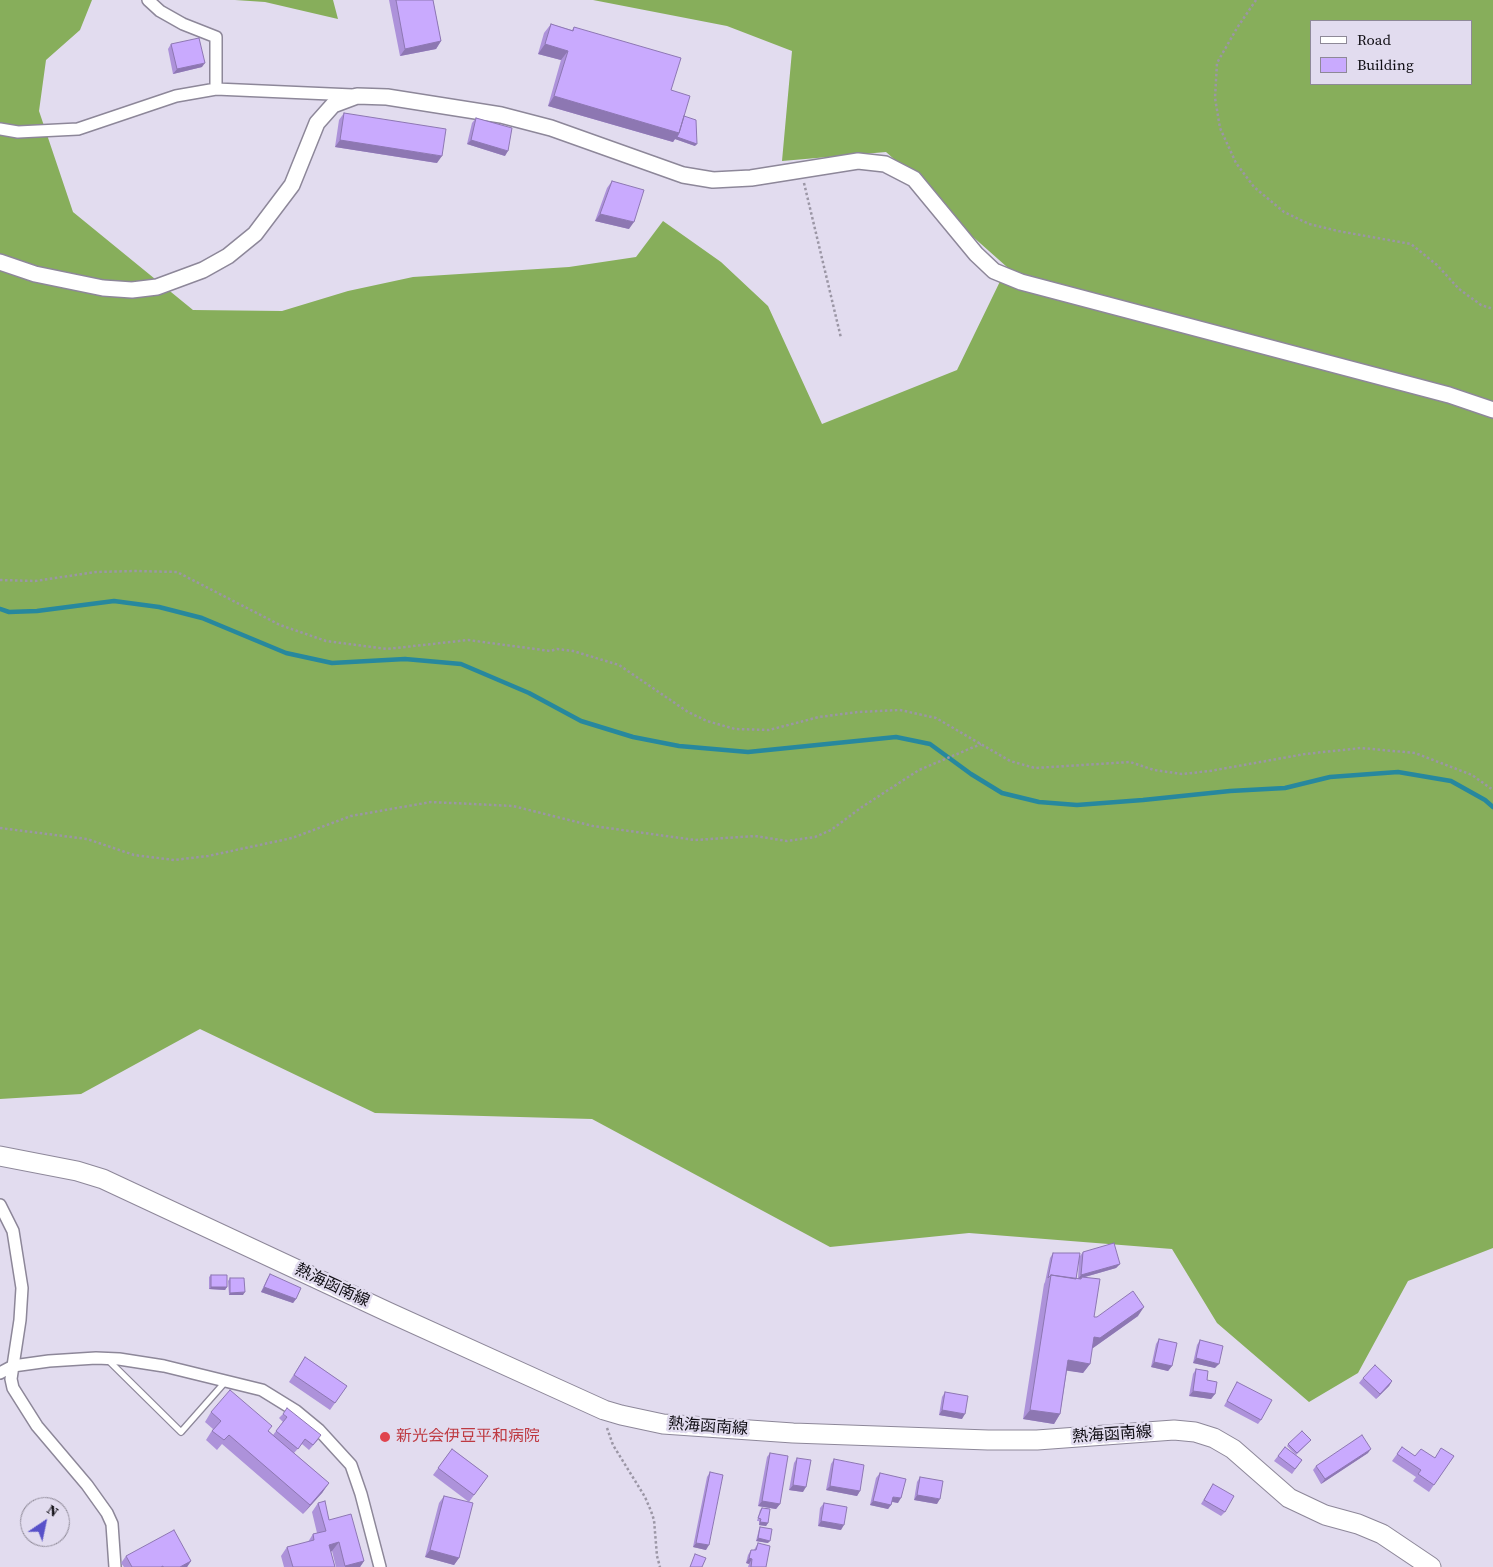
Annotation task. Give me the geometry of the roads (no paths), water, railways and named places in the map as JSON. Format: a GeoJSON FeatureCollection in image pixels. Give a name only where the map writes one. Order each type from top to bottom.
{"type":"FeatureCollection","features":[{"type":"Feature","properties":{"kind":"main road","name":"熱海函南線"},"geometry":{"type":"LineString","coordinates":[[0,1156],[77,1171],[103,1179],[288,1266],[604,1410],[620,1415],[663,1424],[803,1434],[979,1440],[1037,1440],[1174,1430],[1195,1432],[1214,1438],[1233,1449],[1289,1498],[1325,1515],[1358,1524],[1382,1534],[1431,1567]]}},
{"type":"Feature","properties":{"kind":"street"},"geometry":{"type":"LineString","coordinates":[[148,0],[160,11],[183,24],[216,37],[216,89]]}},
{"type":"Feature","properties":{"kind":"street"},"geometry":{"type":"LineString","coordinates":[[0,129],[18,132],[78,129],[176,96],[216,89],[387,97],[501,115],[551,128],[683,175],[713,180],[751,178],[858,161],[885,164],[914,179],[976,254],[994,271],[1021,282],[1449,396],[1493,410]]}},
{"type":"Feature","properties":{"kind":"street"},"geometry":{"type":"LineString","coordinates":[[0,262],[35,274],[103,288],[132,290],[157,287],[203,270],[228,256],[256,234],[292,185],[317,123],[333,105],[357,96]]}},
{"type":"Feature","properties":{"kind":"street"},"geometry":{"type":"LineString","coordinates":[[0,1205],[13,1231],[22,1288],[20,1320],[11,1383],[37,1426],[78,1473],[107,1512],[112,1524],[115,1567]]}},
{"type":"Feature","properties":{"kind":"street"},"geometry":{"type":"LineString","coordinates":[[0,1374],[13,1366],[73,1359],[107,1358],[140,1361],[262,1390],[279,1400],[313,1426],[351,1465],[361,1494],[380,1567]]}},
{"type":"Feature","properties":{"kind":"lane"},"geometry":{"type":"LineString","coordinates":[[107,1358],[181,1432],[226,1381]]}},
{"type":"Feature","properties":{"kind":"waterway"},"geometry":{"type":"LineString","coordinates":[[0,609],[9,612],[37,611],[114,601],[159,607],[202,618],[286,653],[332,663],[405,659],[461,664],[529,693],[581,721],[633,737],[679,746],[748,752],[896,737],[930,744],[971,774],[1002,793],[1039,802],[1077,805],[1143,800],[1230,791],[1285,788],[1330,777],[1398,772],[1451,781],[1485,800],[1493,807]]}},
{"type":"Feature","properties":{"kind":"place","name":"新光会伊豆平和病院"},"geometry":{"type":"Point","coordinates":[385,1437]}}]}
